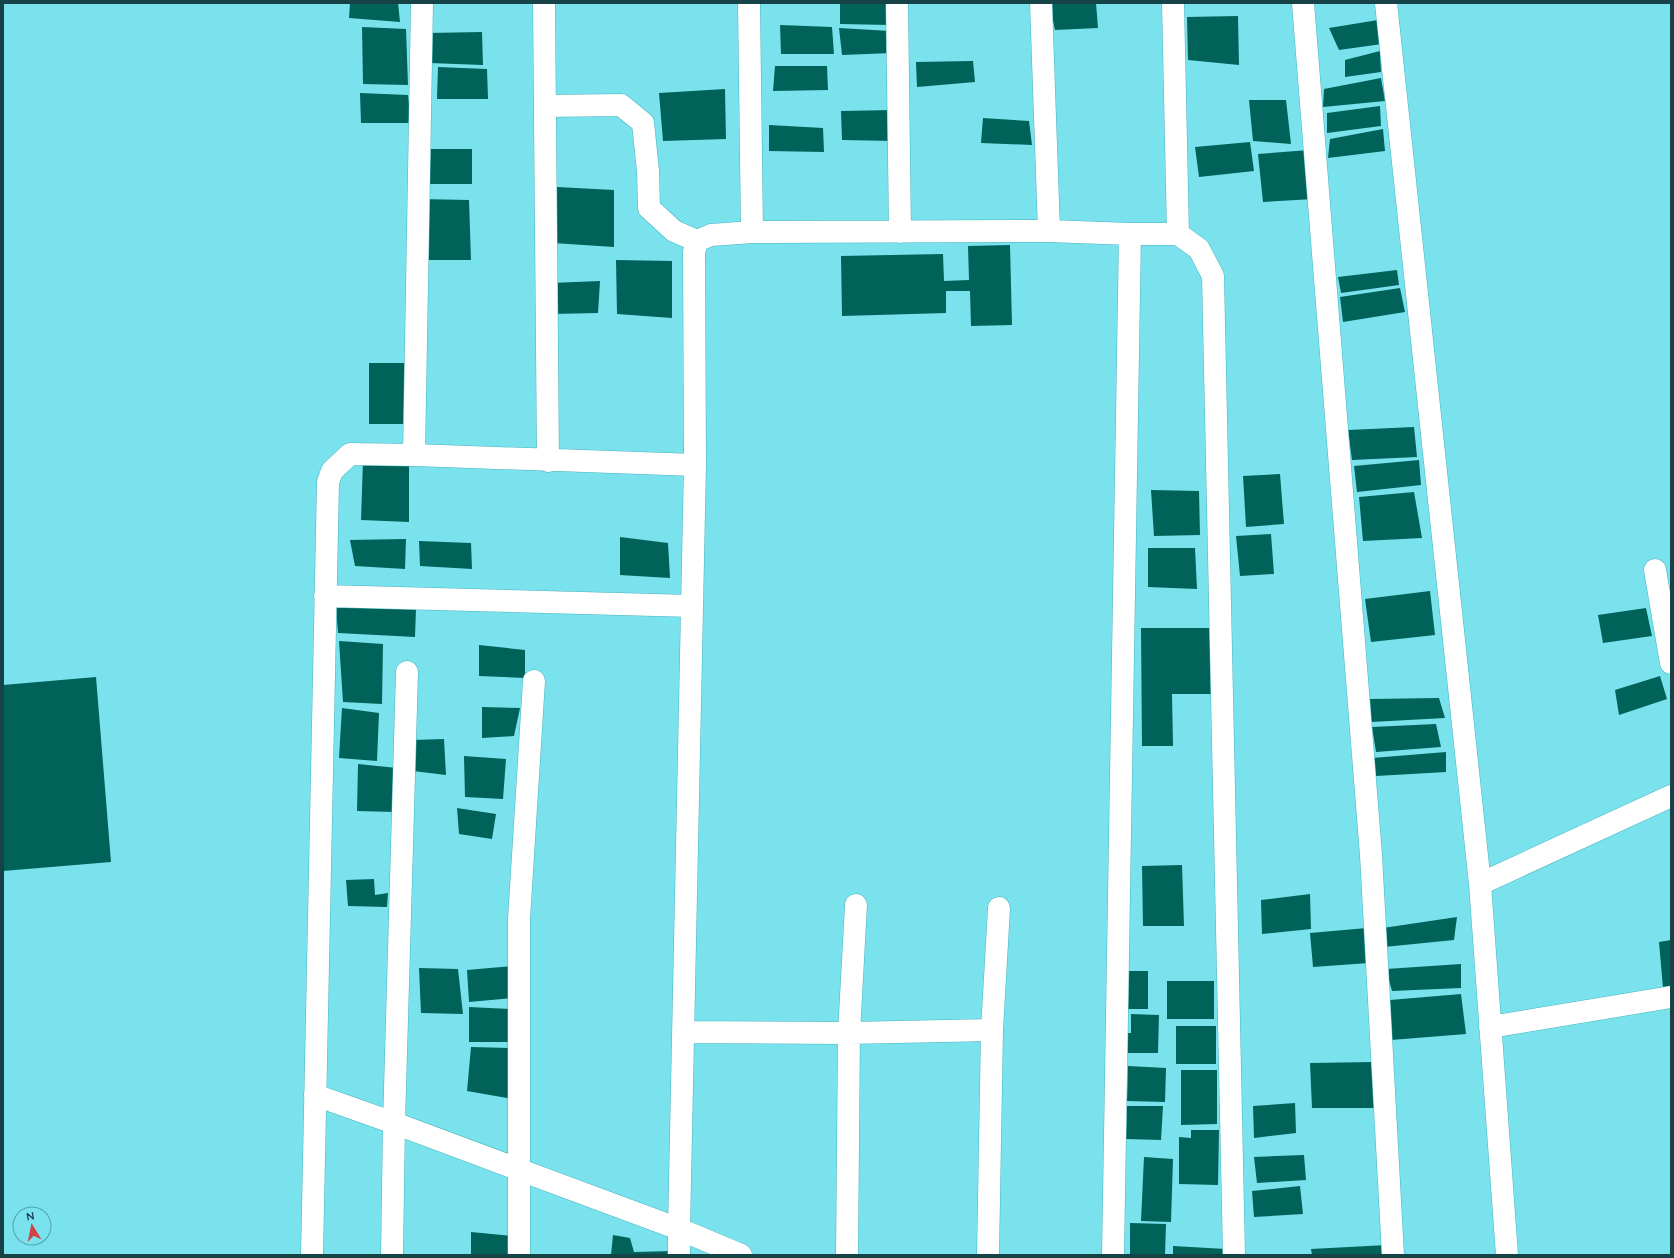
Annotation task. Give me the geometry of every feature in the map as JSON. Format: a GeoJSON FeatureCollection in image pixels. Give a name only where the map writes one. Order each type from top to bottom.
{"type":"FeatureCollection","features":[{"type":"Feature","properties":{"kind":"street"},"geometry":{"type":"LineString","coordinates":[[414,455],[422,3]]}},
{"type":"Feature","properties":{"kind":"street"},"geometry":{"type":"LineString","coordinates":[[544,3],[548,461]]}},
{"type":"Feature","properties":{"kind":"street"},"geometry":{"type":"LineString","coordinates":[[749,3],[752,232]]}},
{"type":"Feature","properties":{"kind":"street"},"geometry":{"type":"LineString","coordinates":[[897,3],[900,232]]}},
{"type":"Feature","properties":{"kind":"street"},"geometry":{"type":"LineString","coordinates":[[1041,3],[1049,230]]}},
{"type":"Feature","properties":{"kind":"street"},"geometry":{"type":"LineString","coordinates":[[1173,3],[1178,234]]}},
{"type":"Feature","properties":{"kind":"street"},"geometry":{"type":"LineString","coordinates":[[1303,3],[1371,855],[1393,1255]]}},
{"type":"Feature","properties":{"kind":"street"},"geometry":{"type":"LineString","coordinates":[[1386,3],[1480,884],[1507,1255]]}},
{"type":"Feature","properties":{"kind":"street"},"geometry":{"type":"LineString","coordinates":[[545,106],[621,105],[643,123],[648,171],[649,208],[674,231],[697,241],[711,235],[752,232],[1049,230],[1130,234],[1178,234],[1199,249],[1213,276],[1234,1255]]}},
{"type":"Feature","properties":{"kind":"street"},"geometry":{"type":"LineString","coordinates":[[1113,1255],[1130,234]]}},
{"type":"Feature","properties":{"kind":"street"},"geometry":{"type":"LineString","coordinates":[[679,1255],[695,465],[694,252],[697,241]]}},
{"type":"Feature","properties":{"kind":"street"},"geometry":{"type":"LineString","coordinates":[[312,1255],[325,596],[328,482],[332,471],[350,454],[695,465]]}},
{"type":"Feature","properties":{"kind":"street"},"geometry":{"type":"LineString","coordinates":[[1655,570],[1671,663]]}},
{"type":"Feature","properties":{"kind":"street"},"geometry":{"type":"LineString","coordinates":[[325,596],[692,606]]}},
{"type":"Feature","properties":{"kind":"street"},"geometry":{"type":"LineString","coordinates":[[392,1255],[394,1123],[407,672]]}},
{"type":"Feature","properties":{"kind":"street"},"geometry":{"type":"LineString","coordinates":[[519,1255],[519,919],[534,681]]}},
{"type":"Feature","properties":{"kind":"street"},"geometry":{"type":"LineString","coordinates":[[1480,884],[1671,796]]}},
{"type":"Feature","properties":{"kind":"street"},"geometry":{"type":"LineString","coordinates":[[847,1255],[849,1033],[856,905]]}},
{"type":"Feature","properties":{"kind":"street"},"geometry":{"type":"LineString","coordinates":[[988,1255],[992,1030],[999,908]]}},
{"type":"Feature","properties":{"kind":"street"},"geometry":{"type":"LineString","coordinates":[[1490,1027],[1671,997]]}},
{"type":"Feature","properties":{"kind":"street"},"geometry":{"type":"LineString","coordinates":[[684,1032],[849,1033],[992,1030]]}},
{"type":"Feature","properties":{"kind":"street"},"geometry":{"type":"LineString","coordinates":[[315,1095],[679,1229],[741,1255]]}},
{"type":"Feature","properties":{"kind":"building"},"geometry":{"type":"Polygon","coordinates":[[[350,3],[398,3],[400,22],[349,18],[350,3]]]}},
{"type":"Feature","properties":{"kind":"building"},"geometry":{"type":"Polygon","coordinates":[[[840,3],[892,3],[891,25],[840,24],[840,3]]]}},
{"type":"Feature","properties":{"kind":"building"},"geometry":{"type":"Polygon","coordinates":[[[1049,3],[1096,3],[1098,28],[1055,30],[1049,3]]]}},
{"type":"Feature","properties":{"kind":"building"},"geometry":{"type":"Polygon","coordinates":[[[1238,16],[1239,65],[1188,60],[1187,17],[1238,16]]]}},
{"type":"Feature","properties":{"kind":"building"},"geometry":{"type":"Polygon","coordinates":[[[1378,20],[1382,44],[1339,50],[1329,28],[1378,20]]]}},
{"type":"Feature","properties":{"kind":"building"},"geometry":{"type":"Polygon","coordinates":[[[780,25],[832,27],[834,54],[781,54],[780,25]]]}},
{"type":"Feature","properties":{"kind":"building"},"geometry":{"type":"Polygon","coordinates":[[[362,27],[406,29],[408,85],[363,84],[362,27]]]}},
{"type":"Feature","properties":{"kind":"building"},"geometry":{"type":"Polygon","coordinates":[[[839,28],[890,31],[892,53],[842,55],[839,28]]]}},
{"type":"Feature","properties":{"kind":"building"},"geometry":{"type":"Polygon","coordinates":[[[482,32],[483,65],[429,63],[427,33],[482,32]]]}},
{"type":"Feature","properties":{"kind":"building"},"geometry":{"type":"Polygon","coordinates":[[[1380,51],[1381,72],[1345,77],[1345,60],[1380,51]]]}},
{"type":"Feature","properties":{"kind":"building"},"geometry":{"type":"Polygon","coordinates":[[[973,61],[975,82],[917,87],[916,62],[973,61]]]}},
{"type":"Feature","properties":{"kind":"building"},"geometry":{"type":"Polygon","coordinates":[[[775,66],[827,66],[828,90],[773,91],[775,66]]]}},
{"type":"Feature","properties":{"kind":"building"},"geometry":{"type":"Polygon","coordinates":[[[438,67],[487,69],[488,99],[437,99],[438,67]]]}},
{"type":"Feature","properties":{"kind":"building"},"geometry":{"type":"Polygon","coordinates":[[[1381,78],[1385,101],[1323,107],[1324,89],[1381,78]]]}},
{"type":"Feature","properties":{"kind":"building"},"geometry":{"type":"Polygon","coordinates":[[[725,89],[726,139],[663,141],[659,93],[725,89]]]}},
{"type":"Feature","properties":{"kind":"building"},"geometry":{"type":"Polygon","coordinates":[[[360,93],[408,95],[411,123],[361,123],[360,93]]]}},
{"type":"Feature","properties":{"kind":"building"},"geometry":{"type":"Polygon","coordinates":[[[1249,100],[1286,100],[1291,144],[1253,141],[1249,100]]]}},
{"type":"Feature","properties":{"kind":"building"},"geometry":{"type":"Polygon","coordinates":[[[1380,106],[1381,126],[1327,133],[1327,113],[1380,106]]]}},
{"type":"Feature","properties":{"kind":"building"},"geometry":{"type":"Polygon","coordinates":[[[893,110],[895,141],[842,140],[841,111],[893,110]]]}},
{"type":"Feature","properties":{"kind":"building"},"geometry":{"type":"Polygon","coordinates":[[[983,118],[1029,121],[1032,145],[981,143],[983,118]]]}},
{"type":"Feature","properties":{"kind":"building"},"geometry":{"type":"Polygon","coordinates":[[[769,125],[823,128],[824,152],[769,151],[769,125]]]}},
{"type":"Feature","properties":{"kind":"building"},"geometry":{"type":"Polygon","coordinates":[[[1383,129],[1385,151],[1328,158],[1330,139],[1383,129]]]}},
{"type":"Feature","properties":{"kind":"building"},"geometry":{"type":"Polygon","coordinates":[[[1250,142],[1254,171],[1199,177],[1195,147],[1250,142]]]}},
{"type":"Feature","properties":{"kind":"building"},"geometry":{"type":"Polygon","coordinates":[[[423,149],[472,149],[472,184],[422,184],[423,149]]]}},
{"type":"Feature","properties":{"kind":"building"},"geometry":{"type":"Polygon","coordinates":[[[1309,150],[1314,199],[1263,202],[1258,154],[1309,150]]]}},
{"type":"Feature","properties":{"kind":"building"},"geometry":{"type":"Polygon","coordinates":[[[557,187],[614,190],[614,247],[553,243],[557,187]]]}},
{"type":"Feature","properties":{"kind":"building"},"geometry":{"type":"Polygon","coordinates":[[[419,199],[469,200],[471,260],[422,260],[419,199]]]}},
{"type":"Feature","properties":{"kind":"building"},"geometry":{"type":"Polygon","coordinates":[[[1010,245],[1012,325],[971,326],[970,291],[946,291],[946,313],[842,316],[841,256],[943,254],[944,281],[969,280],[968,246],[1010,245]]]}},
{"type":"Feature","properties":{"kind":"building"},"geometry":{"type":"Polygon","coordinates":[[[616,260],[672,261],[672,318],[617,314],[616,260]]]}},
{"type":"Feature","properties":{"kind":"building"},"geometry":{"type":"Polygon","coordinates":[[[1397,270],[1399,285],[1341,293],[1338,277],[1397,270]]]}},
{"type":"Feature","properties":{"kind":"building"},"geometry":{"type":"Polygon","coordinates":[[[600,281],[598,313],[552,314],[551,283],[600,281]]]}},
{"type":"Feature","properties":{"kind":"building"},"geometry":{"type":"Polygon","coordinates":[[[1400,288],[1405,312],[1343,322],[1340,297],[1400,288]]]}},
{"type":"Feature","properties":{"kind":"building"},"geometry":{"type":"Polygon","coordinates":[[[369,363],[410,363],[409,424],[369,424],[369,363]]]}},
{"type":"Feature","properties":{"kind":"building"},"geometry":{"type":"Polygon","coordinates":[[[1414,427],[1417,457],[1352,460],[1348,430],[1414,427]]]}},
{"type":"Feature","properties":{"kind":"building"},"geometry":{"type":"Polygon","coordinates":[[[363,460],[409,460],[409,522],[361,520],[363,460]]]}},
{"type":"Feature","properties":{"kind":"building"},"geometry":{"type":"Polygon","coordinates":[[[1419,460],[1421,485],[1357,492],[1354,466],[1419,460]]]}},
{"type":"Feature","properties":{"kind":"building"},"geometry":{"type":"Polygon","coordinates":[[[1280,474],[1284,524],[1246,527],[1243,476],[1280,474]]]}},
{"type":"Feature","properties":{"kind":"building"},"geometry":{"type":"Polygon","coordinates":[[[1151,490],[1199,491],[1200,535],[1154,536],[1151,490]]]}},
{"type":"Feature","properties":{"kind":"building"},"geometry":{"type":"Polygon","coordinates":[[[1414,492],[1422,538],[1363,541],[1359,497],[1414,492]]]}},
{"type":"Feature","properties":{"kind":"building"},"geometry":{"type":"Polygon","coordinates":[[[1271,534],[1274,574],[1240,576],[1236,536],[1271,534]]]}},
{"type":"Feature","properties":{"kind":"building"},"geometry":{"type":"Polygon","coordinates":[[[620,537],[668,543],[670,578],[620,575],[620,537]]]}},
{"type":"Feature","properties":{"kind":"building"},"geometry":{"type":"Polygon","coordinates":[[[406,539],[405,569],[355,566],[350,540],[406,539]]]}},
{"type":"Feature","properties":{"kind":"building"},"geometry":{"type":"Polygon","coordinates":[[[419,541],[471,543],[472,569],[420,566],[419,541]]]}},
{"type":"Feature","properties":{"kind":"building"},"geometry":{"type":"Polygon","coordinates":[[[1148,548],[1195,548],[1197,589],[1148,587],[1148,548]]]}},
{"type":"Feature","properties":{"kind":"building"},"geometry":{"type":"Polygon","coordinates":[[[1430,591],[1435,635],[1371,642],[1365,599],[1430,591]]]}},
{"type":"Feature","properties":{"kind":"building"},"geometry":{"type":"Polygon","coordinates":[[[336,606],[416,608],[415,637],[338,633],[336,606]]]}},
{"type":"Feature","properties":{"kind":"building"},"geometry":{"type":"Polygon","coordinates":[[[1646,608],[1652,636],[1603,643],[1598,615],[1646,608]]]}},
{"type":"Feature","properties":{"kind":"building"},"geometry":{"type":"Polygon","coordinates":[[[1141,628],[1213,628],[1213,694],[1172,694],[1173,746],[1142,746],[1141,628]]]}},
{"type":"Feature","properties":{"kind":"building"},"geometry":{"type":"Polygon","coordinates":[[[339,641],[383,644],[382,704],[343,702],[339,641]]]}},
{"type":"Feature","properties":{"kind":"building"},"geometry":{"type":"Polygon","coordinates":[[[479,645],[525,650],[525,678],[479,676],[479,645]]]}},
{"type":"Feature","properties":{"kind":"building"},"geometry":{"type":"Polygon","coordinates":[[[1660,676],[1667,699],[1619,715],[1615,690],[1660,676]]]}},
{"type":"Feature","properties":{"kind":"building"},"geometry":{"type":"Polygon","coordinates":[[[96,677],[111,862],[3,871],[3,685],[96,677]]]}},
{"type":"Feature","properties":{"kind":"building"},"geometry":{"type":"Polygon","coordinates":[[[1439,698],[1445,718],[1371,722],[1370,699],[1439,698]]]}},
{"type":"Feature","properties":{"kind":"building"},"geometry":{"type":"Polygon","coordinates":[[[482,707],[520,708],[514,736],[482,738],[482,707]]]}},
{"type":"Feature","properties":{"kind":"building"},"geometry":{"type":"Polygon","coordinates":[[[342,708],[379,713],[377,761],[339,758],[342,708]]]}},
{"type":"Feature","properties":{"kind":"building"},"geometry":{"type":"Polygon","coordinates":[[[1436,724],[1441,747],[1376,752],[1372,727],[1436,724]]]}},
{"type":"Feature","properties":{"kind":"building"},"geometry":{"type":"Polygon","coordinates":[[[444,739],[446,775],[413,771],[413,740],[444,739]]]}},
{"type":"Feature","properties":{"kind":"building"},"geometry":{"type":"Polygon","coordinates":[[[1446,752],[1446,772],[1376,776],[1372,758],[1446,752]]]}},
{"type":"Feature","properties":{"kind":"building"},"geometry":{"type":"Polygon","coordinates":[[[464,756],[506,759],[503,799],[465,797],[464,756]]]}},
{"type":"Feature","properties":{"kind":"building"},"geometry":{"type":"Polygon","coordinates":[[[358,764],[397,768],[395,812],[357,811],[358,764]]]}},
{"type":"Feature","properties":{"kind":"building"},"geometry":{"type":"Polygon","coordinates":[[[457,808],[496,814],[492,839],[459,834],[457,808]]]}},
{"type":"Feature","properties":{"kind":"building"},"geometry":{"type":"Polygon","coordinates":[[[1182,865],[1184,926],[1143,926],[1142,866],[1182,865]]]}},
{"type":"Feature","properties":{"kind":"building"},"geometry":{"type":"Polygon","coordinates":[[[374,879],[375,895],[388,893],[387,907],[348,906],[346,880],[374,879]]]}},
{"type":"Feature","properties":{"kind":"building"},"geometry":{"type":"Polygon","coordinates":[[[1310,894],[1311,929],[1262,934],[1261,900],[1310,894]]]}},
{"type":"Feature","properties":{"kind":"building"},"geometry":{"type":"Polygon","coordinates":[[[1457,917],[1454,940],[1384,947],[1383,928],[1457,917]]]}},
{"type":"Feature","properties":{"kind":"building"},"geometry":{"type":"Polygon","coordinates":[[[1367,928],[1369,963],[1313,967],[1310,933],[1367,928]]]}},
{"type":"Feature","properties":{"kind":"building"},"geometry":{"type":"Polygon","coordinates":[[[1671,940],[1671,987],[1663,988],[1659,942],[1671,940]]]}},
{"type":"Feature","properties":{"kind":"building"},"geometry":{"type":"Polygon","coordinates":[[[1461,964],[1461,988],[1392,991],[1386,969],[1461,964]]]}},
{"type":"Feature","properties":{"kind":"building"},"geometry":{"type":"Polygon","coordinates":[[[512,966],[514,998],[469,1002],[467,970],[512,966]]]}},
{"type":"Feature","properties":{"kind":"building"},"geometry":{"type":"Polygon","coordinates":[[[419,968],[458,969],[463,1014],[421,1013],[419,968]]]}},
{"type":"Feature","properties":{"kind":"building"},"geometry":{"type":"Polygon","coordinates":[[[1121,971],[1148,971],[1148,1009],[1121,1009],[1121,971]]]}},
{"type":"Feature","properties":{"kind":"building"},"geometry":{"type":"Polygon","coordinates":[[[1167,981],[1214,981],[1214,1019],[1167,1019],[1167,981]]]}},
{"type":"Feature","properties":{"kind":"building"},"geometry":{"type":"Polygon","coordinates":[[[1461,994],[1466,1034],[1391,1040],[1390,1000],[1461,994]]]}},
{"type":"Feature","properties":{"kind":"building"},"geometry":{"type":"Polygon","coordinates":[[[469,1007],[512,1009],[515,1042],[469,1042],[469,1007]]]}},
{"type":"Feature","properties":{"kind":"building"},"geometry":{"type":"Polygon","coordinates":[[[1131,1014],[1159,1015],[1158,1053],[1119,1053],[1119,1033],[1131,1033],[1131,1014]]]}},
{"type":"Feature","properties":{"kind":"building"},"geometry":{"type":"Polygon","coordinates":[[[1176,1026],[1216,1026],[1216,1064],[1176,1064],[1176,1026]]]}},
{"type":"Feature","properties":{"kind":"building"},"geometry":{"type":"Polygon","coordinates":[[[471,1047],[514,1048],[513,1099],[467,1091],[471,1047]]]}},
{"type":"Feature","properties":{"kind":"building"},"geometry":{"type":"Polygon","coordinates":[[[1374,1062],[1376,1108],[1312,1108],[1310,1063],[1374,1062]]]}},
{"type":"Feature","properties":{"kind":"building"},"geometry":{"type":"Polygon","coordinates":[[[1128,1066],[1166,1068],[1165,1102],[1127,1101],[1128,1066]]]}},
{"type":"Feature","properties":{"kind":"building"},"geometry":{"type":"Polygon","coordinates":[[[1181,1070],[1217,1070],[1217,1124],[1181,1125],[1181,1070]]]}},
{"type":"Feature","properties":{"kind":"building"},"geometry":{"type":"Polygon","coordinates":[[[1295,1103],[1296,1133],[1254,1138],[1253,1106],[1295,1103]]]}},
{"type":"Feature","properties":{"kind":"building"},"geometry":{"type":"Polygon","coordinates":[[[1127,1106],[1163,1106],[1161,1140],[1126,1139],[1127,1106]]]}},
{"type":"Feature","properties":{"kind":"building"},"geometry":{"type":"Polygon","coordinates":[[[1191,1130],[1219,1130],[1218,1185],[1179,1184],[1179,1137],[1191,1138],[1191,1130]]]}},
{"type":"Feature","properties":{"kind":"building"},"geometry":{"type":"Polygon","coordinates":[[[1304,1155],[1306,1180],[1257,1183],[1254,1157],[1304,1155]]]}},
{"type":"Feature","properties":{"kind":"building"},"geometry":{"type":"Polygon","coordinates":[[[1144,1157],[1173,1159],[1171,1222],[1141,1221],[1144,1157]]]}},
{"type":"Feature","properties":{"kind":"building"},"geometry":{"type":"Polygon","coordinates":[[[1300,1186],[1303,1214],[1254,1217],[1252,1191],[1300,1186]]]}},
{"type":"Feature","properties":{"kind":"building"},"geometry":{"type":"Polygon","coordinates":[[[1130,1223],[1166,1224],[1165,1255],[1130,1255],[1130,1223]]]}},
{"type":"Feature","properties":{"kind":"building"},"geometry":{"type":"Polygon","coordinates":[[[471,1232],[513,1236],[513,1255],[471,1255],[471,1232]]]}},
{"type":"Feature","properties":{"kind":"building"},"geometry":{"type":"Polygon","coordinates":[[[613,1235],[630,1238],[634,1252],[673,1251],[673,1255],[611,1255],[613,1235]]]}},
{"type":"Feature","properties":{"kind":"building"},"geometry":{"type":"Polygon","coordinates":[[[1387,1245],[1388,1255],[1312,1255],[1311,1249],[1387,1245]]]}},
{"type":"Feature","properties":{"kind":"building"},"geometry":{"type":"Polygon","coordinates":[[[1173,1246],[1226,1249],[1225,1255],[1173,1255],[1173,1246]]]}}]}
